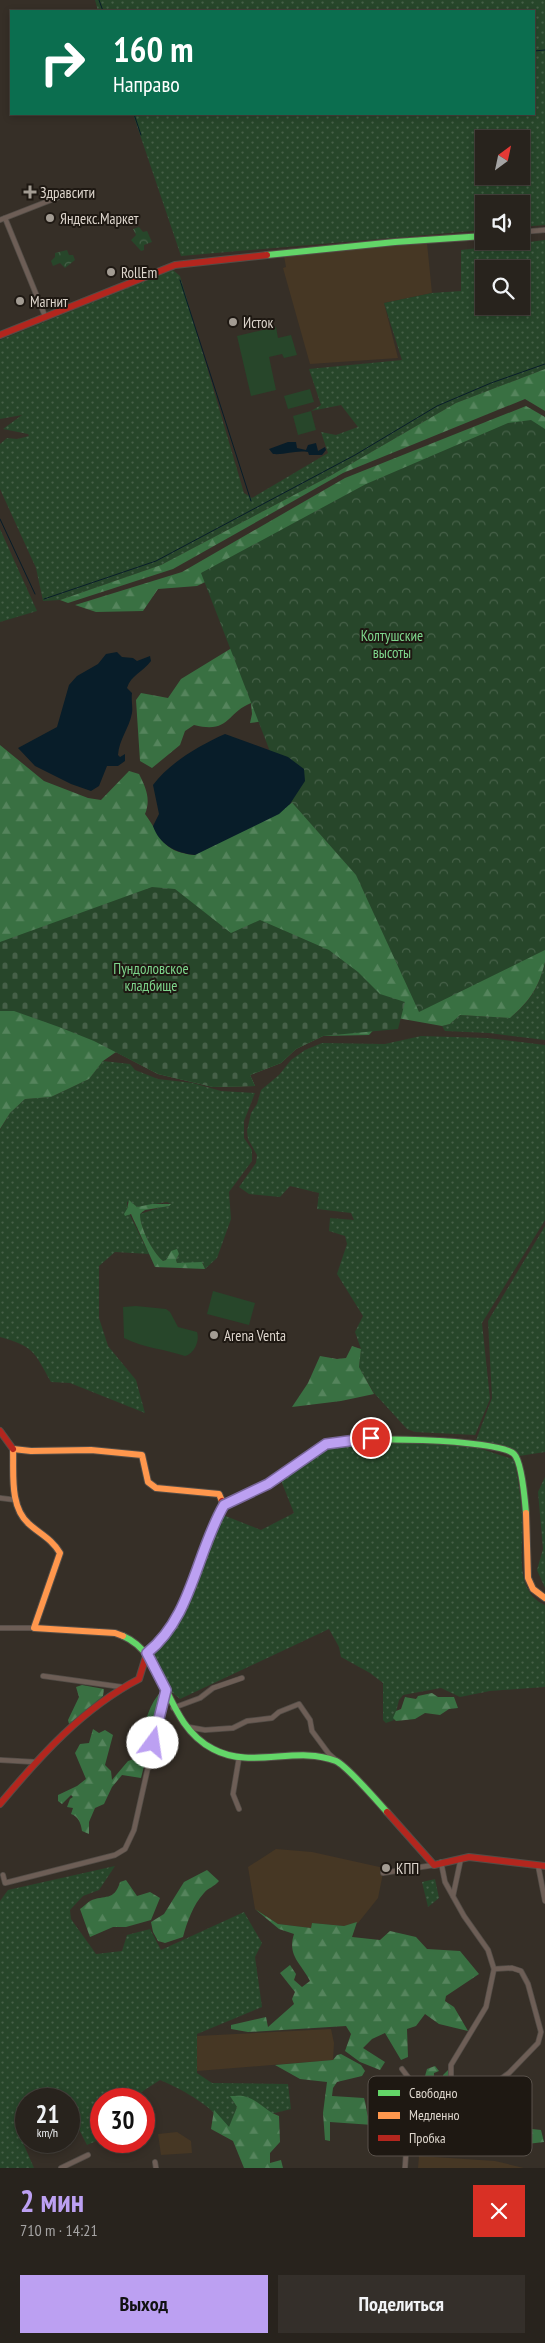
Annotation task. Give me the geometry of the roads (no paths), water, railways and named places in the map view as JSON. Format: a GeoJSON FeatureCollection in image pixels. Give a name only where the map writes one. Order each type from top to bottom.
{"type":"FeatureCollection","features":[{"type":"Feature","properties":{"kind":"street"},"geometry":{"type":"LineString","coordinates":[[45,316],[2,219],[69,193]]}},
{"type":"Feature","properties":{"kind":"street"},"geometry":{"type":"LineString","coordinates":[[530,231],[545,230]]}},
{"type":"Feature","properties":{"kind":"street"},"geometry":{"type":"LineString","coordinates":[[0,334],[175,266],[396,242],[475,237]]}},
{"type":"Feature","properties":{"kind":"street"},"geometry":{"type":"LineString","coordinates":[[0,1431],[13,1449],[16,1500],[20,1515],[52,1540],[60,1553],[60,1558],[36,1618],[34,1628]]}},
{"type":"Feature","properties":{"kind":"street"},"geometry":{"type":"LineString","coordinates":[[0,1804],[35,1762],[63,1734],[114,1692],[139,1679],[147,1653],[158,1644],[182,1610],[224,1505],[268,1484],[326,1444],[350,1440],[394,1439],[462,1443],[508,1449],[516,1456],[526,1499],[528,1578],[533,1589],[545,1598]]}},
{"type":"Feature","properties":{"kind":"street"},"geometry":{"type":"LineString","coordinates":[[13,1449],[31,1451],[91,1450],[142,1456],[148,1482],[156,1488],[219,1494],[224,1505]]}},
{"type":"Feature","properties":{"kind":"street"},"geometry":{"type":"LineString","coordinates":[[0,1498],[16,1500]]}},
{"type":"Feature","properties":{"kind":"street"},"geometry":{"type":"LineString","coordinates":[[0,1628],[115,1633],[134,1641],[147,1653],[174,1708],[186,1727],[198,1739],[214,1750],[239,1758],[260,1759],[309,1754],[338,1762]]}},
{"type":"Feature","properties":{"kind":"street"},"geometry":{"type":"LineString","coordinates":[[43,1676],[123,1687]]}},
{"type":"Feature","properties":{"kind":"street"},"geometry":{"type":"LineString","coordinates":[[174,1708],[200,1698],[213,1688],[242,1678]]}},
{"type":"Feature","properties":{"kind":"street"},"geometry":{"type":"LineString","coordinates":[[4,1875],[2,1883],[115,1855],[125,1849],[134,1830],[166,1690]]}},
{"type":"Feature","properties":{"kind":"street"},"geometry":{"type":"LineString","coordinates":[[186,1727],[205,1730],[233,1728],[247,1721],[272,1718],[279,1712],[299,1704],[310,1720],[312,1731],[329,1754],[381,1805],[434,1865]]}},
{"type":"Feature","properties":{"kind":"street"},"geometry":{"type":"LineString","coordinates":[[239,1758],[233,1794],[239,1809]]}},
{"type":"Feature","properties":{"kind":"street"},"geometry":{"type":"LineString","coordinates":[[0,1760],[35,1762]]}},
{"type":"Feature","properties":{"kind":"street"},"geometry":{"type":"LineString","coordinates":[[383,1873],[434,1865],[462,1857],[541,1865],[545,1900]]}},
{"type":"Feature","properties":{"kind":"street"},"geometry":{"type":"LineString","coordinates":[[453,1896],[462,1857]]}},
{"type":"Feature","properties":{"kind":"street"},"geometry":{"type":"LineString","coordinates":[[442,1862],[446,1882],[488,1950],[494,1969],[486,2007],[451,2065],[451,2076]]}},
{"type":"Feature","properties":{"kind":"street"},"geometry":{"type":"LineString","coordinates":[[494,1969],[517,1968],[524,1974],[531,1993],[540,2032],[538,2043],[504,2076]]}},
{"type":"Feature","properties":{"kind":"street"},"geometry":{"type":"LineString","coordinates":[[402,2069],[407,2076]]}},
{"type":"Feature","properties":{"kind":"street"},"geometry":{"type":"LineString","coordinates":[[60,2168],[88,2155]]}},
{"type":"Feature","properties":{"kind":"street"},"geometry":{"type":"LineString","coordinates":[[156,2162],[156,2168]]}},
{"type":"Feature","properties":{"kind":"water"},"geometry":{"type":"Polygon","coordinates":[[[288,442],[296,442],[297,448],[306,450],[308,445],[316,443],[318,451],[325,447],[326,450],[322,455],[309,455],[308,452],[273,454],[269,449],[288,442]]]}},
{"type":"Feature","properties":{"kind":"water"},"geometry":{"type":"Polygon","coordinates":[[[117,652],[122,657],[133,658],[137,661],[150,656],[151,661],[131,680],[127,688],[132,693],[132,713],[120,744],[118,755],[120,757],[125,754],[125,761],[118,766],[107,766],[99,786],[91,791],[71,784],[35,766],[18,748],[57,727],[69,685],[77,676],[98,664],[106,654],[117,652]]]}},
{"type":"Feature","properties":{"kind":"water"},"geometry":{"type":"Polygon","coordinates":[[[225,734],[288,757],[304,769],[305,781],[290,804],[279,814],[195,855],[175,850],[159,838],[153,826],[159,814],[153,785],[176,762],[225,734]]]}},
{"type":"Feature","properties":{"kind":"waterway"},"geometry":{"type":"LineString","coordinates":[[99,0],[103,10]]}},
{"type":"Feature","properties":{"kind":"waterway"},"geometry":{"type":"LineString","coordinates":[[535,51],[545,50]]}},
{"type":"Feature","properties":{"kind":"waterway"},"geometry":{"type":"LineString","coordinates":[[134,115],[141,135]]}},
{"type":"Feature","properties":{"kind":"waterway"},"geometry":{"type":"LineString","coordinates":[[180,280],[251,501]]}},
{"type":"Feature","properties":{"kind":"waterway"},"geometry":{"type":"LineString","coordinates":[[44,599],[156,561],[355,455],[437,406],[491,383],[545,364]]}},
{"type":"Feature","properties":{"kind":"waterway"},"geometry":{"type":"LineString","coordinates":[[0,519],[35,594]]}},
{"type":"Feature","properties":{"kind":"place","name":"Здравсити"},"geometry":{"type":"Point","coordinates":[30,192]}},
{"type":"Feature","properties":{"kind":"place","name":"Яндекс.Маркет"},"geometry":{"type":"Point","coordinates":[50,218]}},
{"type":"Feature","properties":{"kind":"place","name":"RollEm"},"geometry":{"type":"Point","coordinates":[111,272]}},
{"type":"Feature","properties":{"kind":"place","name":"Магнит"},"geometry":{"type":"Point","coordinates":[20,301]}},
{"type":"Feature","properties":{"kind":"place","name":"Исток"},"geometry":{"type":"Point","coordinates":[233,322]}},
{"type":"Feature","properties":{"kind":"place","name":"Arena Venta"},"geometry":{"type":"Point","coordinates":[214,1335]}},
{"type":"Feature","properties":{"kind":"place","name":"КПП"},"geometry":{"type":"Point","coordinates":[386,1868]}},
{"type":"Feature","properties":{"kind":"park label","name":"Колтушские высоты"},"geometry":{"type":"Point","coordinates":[392,644]}},
{"type":"Feature","properties":{"kind":"park label","name":"Пундоловское кладбище"},"geometry":{"type":"Point","coordinates":[151,976]}}]}
